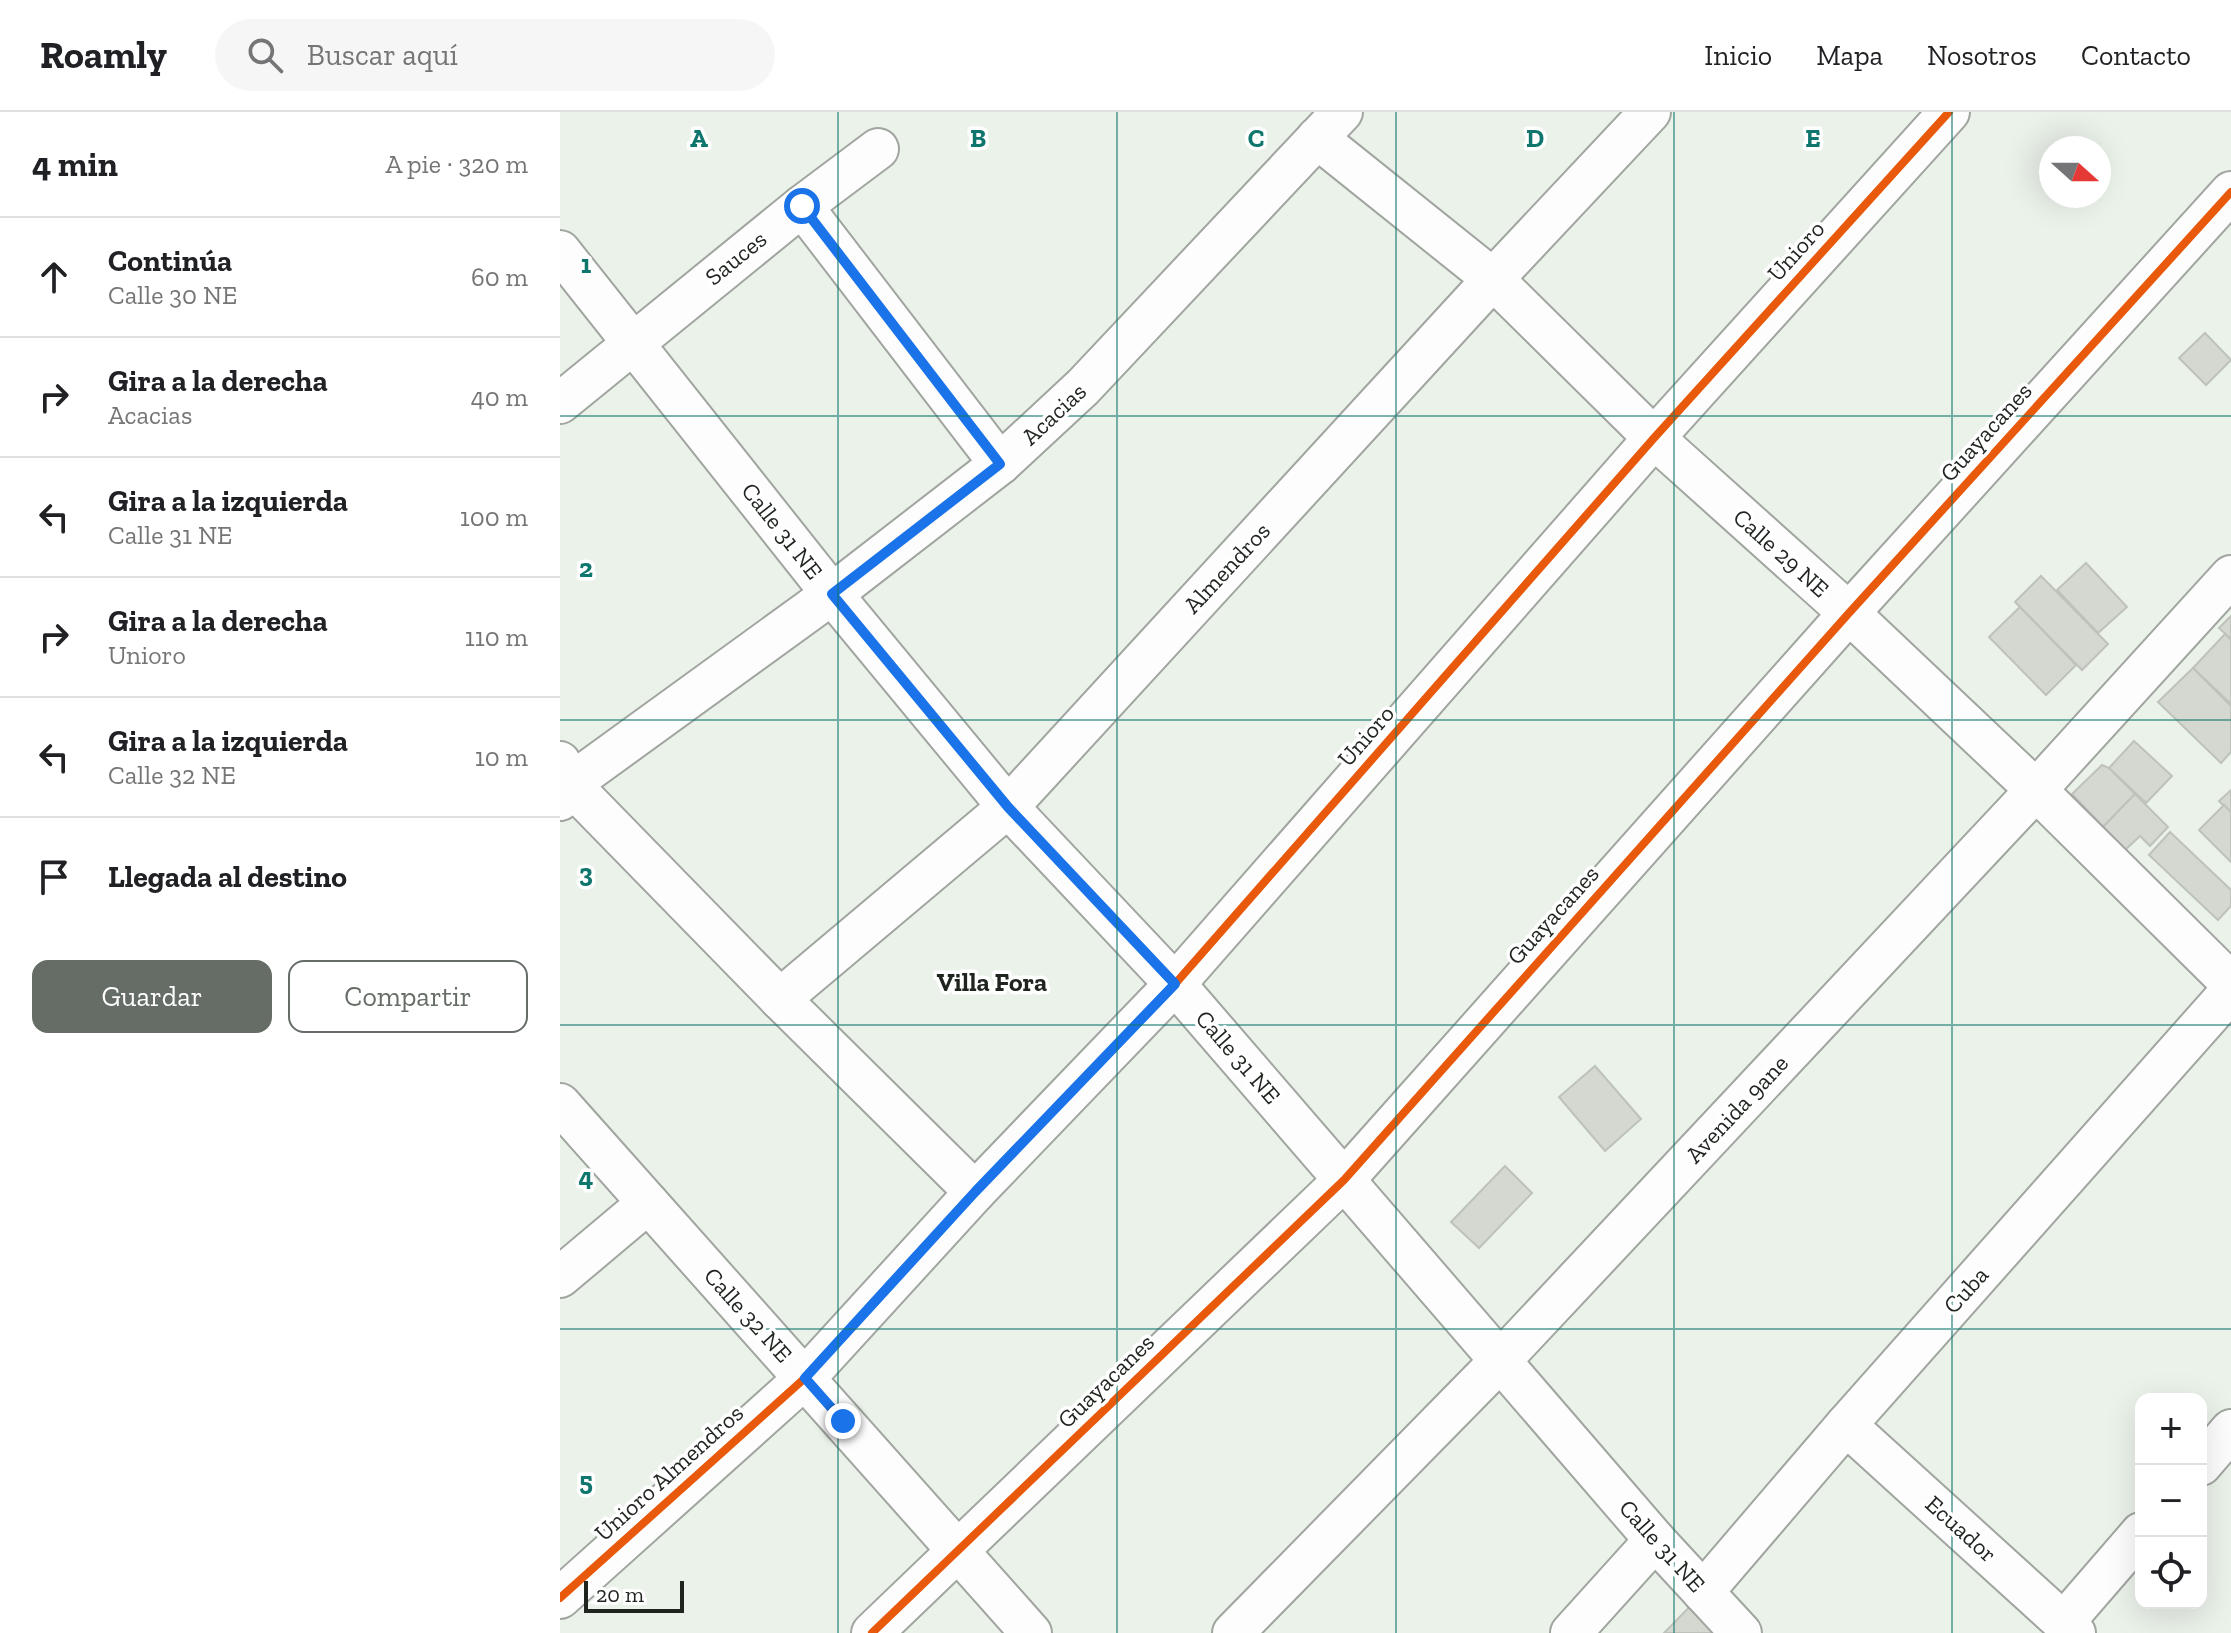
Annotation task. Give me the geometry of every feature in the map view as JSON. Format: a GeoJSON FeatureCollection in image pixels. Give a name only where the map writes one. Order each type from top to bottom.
{"type":"FeatureCollection","features":[{"type":"Feature","properties":{"kind":"street","name":"Almendros"},"geometry":{"type":"LineString","coordinates":[[780,999],[1008,807],[1650,112]]}},
{"type":"Feature","properties":{"kind":"street","name":"Unioro"},"geometry":{"type":"LineString","coordinates":[[805,1378],[975,1192],[1175,984],[1654,438],[1949,112]]}},
{"type":"Feature","properties":{"kind":"street","name":"Calle 29 NE"},"geometry":{"type":"LineString","coordinates":[[1330,125],[1493,279],[1654,438],[1849,613],[2036,790],[2231,983]]}},
{"type":"Feature","properties":{"kind":"street","name":"Acacias"},"geometry":{"type":"LineString","coordinates":[[563,782],[832,594],[1000,464],[1083,387],[1330,125]]}},
{"type":"Feature","properties":{"kind":"street","name":"Sauces"},"geometry":{"type":"LineString","coordinates":[[560,403],[632,341],[878,149]]}},
{"type":"Feature","properties":{"kind":"street","name":"Guayacanes"},"geometry":{"type":"LineString","coordinates":[[872,1633],[1344,1180],[1849,613],[2231,192]]}},
{"type":"Feature","properties":{"kind":"street"},"geometry":{"type":"LineString","coordinates":[[802,206],[1000,464]]}},
{"type":"Feature","properties":{"kind":"street","name":"Calle 31 NE"},"geometry":{"type":"LineString","coordinates":[[560,251],[832,594],[1008,807],[1175,984],[1655,1540],[1741,1633]]}},
{"type":"Feature","properties":{"kind":"street","name":"Avenida 9ane"},"geometry":{"type":"LineString","coordinates":[[1233,1633],[1500,1361],[2036,790],[2231,576]]}},
{"type":"Feature","properties":{"kind":"street"},"geometry":{"type":"LineString","coordinates":[[563,782],[975,1192]]}},
{"type":"Feature","properties":{"kind":"street","name":"Cuba"},"geometry":{"type":"LineString","coordinates":[[1703,1592],[1846,1425],[2231,991]]}},
{"type":"Feature","properties":{"kind":"street","name":"Calle 32 NE"},"geometry":{"type":"LineString","coordinates":[[560,1104],[1031,1633]]}},
{"type":"Feature","properties":{"kind":"street"},"geometry":{"type":"LineString","coordinates":[[560,1277],[648,1203]]}},
{"type":"Feature","properties":{"kind":"street","name":"Unioro Almendros"},"geometry":{"type":"LineString","coordinates":[[560,1598],[805,1378]]}},
{"type":"Feature","properties":{"kind":"street","name":"Ecuador"},"geometry":{"type":"LineString","coordinates":[[1846,1425],[2070,1628]]}},
{"type":"Feature","properties":{"kind":"street"},"geometry":{"type":"LineString","coordinates":[[2207,1458],[2231,1430]]}},
{"type":"Feature","properties":{"kind":"street"},"geometry":{"type":"LineString","coordinates":[[2070,1628],[2138,1537]]}},
{"type":"Feature","properties":{"kind":"street"},"geometry":{"type":"LineString","coordinates":[[1571,1633],[1655,1540]]}},
{"type":"Feature","properties":{"kind":"building"},"geometry":{"type":"Polygon","coordinates":[[[2205,333],[2231,360],[2206,385],[2179,358],[2205,333]]]}},
{"type":"Feature","properties":{"kind":"building"},"geometry":{"type":"Polygon","coordinates":[[[2086,563],[2127,607],[2098,633],[2057,590],[2086,563]]]}},
{"type":"Feature","properties":{"kind":"building"},"geometry":{"type":"Polygon","coordinates":[[[2041,576],[2108,644],[2082,670],[2015,602],[2041,576]]]}},
{"type":"Feature","properties":{"kind":"building"},"geometry":{"type":"Polygon","coordinates":[[[2020,607],[2076,665],[2046,695],[1989,637],[2020,607]]]}},
{"type":"Feature","properties":{"kind":"building"},"geometry":{"type":"Polygon","coordinates":[[[2231,616],[2231,639],[2219,628],[2231,616]]]}},
{"type":"Feature","properties":{"kind":"building"},"geometry":{"type":"Polygon","coordinates":[[[2225,634],[2231,640],[2231,704],[2193,668],[2225,634]]]}},
{"type":"Feature","properties":{"kind":"building"},"geometry":{"type":"Polygon","coordinates":[[[2193,668],[2231,706],[2231,752],[2221,763],[2158,702],[2193,668]]]}},
{"type":"Feature","properties":{"kind":"building"},"geometry":{"type":"Polygon","coordinates":[[[2134,741],[2172,776],[2146,803],[2109,768],[2134,741]]]}},
{"type":"Feature","properties":{"kind":"building"},"geometry":{"type":"Polygon","coordinates":[[[2102,765],[2135,794],[2103,827],[2072,794],[2102,765]]]}},
{"type":"Feature","properties":{"kind":"building"},"geometry":{"type":"Polygon","coordinates":[[[2231,790],[2231,813],[2219,801],[2231,790]]]}},
{"type":"Feature","properties":{"kind":"building"},"geometry":{"type":"Polygon","coordinates":[[[2135,794],[2168,827],[2150,846],[2140,836],[2125,850],[2103,827],[2135,794]]]}},
{"type":"Feature","properties":{"kind":"building"},"geometry":{"type":"Polygon","coordinates":[[[2224,805],[2231,812],[2231,862],[2199,830],[2224,805]]]}},
{"type":"Feature","properties":{"kind":"building"},"geometry":{"type":"Polygon","coordinates":[[[2170,832],[2231,890],[2231,906],[2218,920],[2149,855],[2170,832]]]}},
{"type":"Feature","properties":{"kind":"building"},"geometry":{"type":"Polygon","coordinates":[[[1595,1066],[1641,1119],[1605,1151],[1559,1097],[1595,1066]]]}},
{"type":"Feature","properties":{"kind":"building"},"geometry":{"type":"Polygon","coordinates":[[[1505,1166],[1532,1193],[1479,1248],[1451,1222],[1505,1166]]]}},
{"type":"Feature","properties":{"kind":"building"},"geometry":{"type":"Polygon","coordinates":[[[1702,1594],[1731,1633],[1664,1633],[1702,1594]]]}},
{"type":"Feature","properties":{"kind":"cycle path"},"geometry":{"type":"LineString","coordinates":[[560,1598],[805,1378],[975,1192],[1175,984],[1654,438],[1949,112]]}},
{"type":"Feature","properties":{"kind":"cycle path"},"geometry":{"type":"LineString","coordinates":[[872,1633],[1344,1180],[1849,613],[2231,192]]}},
{"type":"Feature","properties":{"kind":"district","name":"Villa Fora"},"geometry":{"type":"Point","coordinates":[992,982]}},
{"type":"Feature","properties":{"kind":"route"},"geometry":{"type":"LineString","coordinates":[[802,206],[1000,464],[832,594],[1008,807],[1175,984],[975,1192],[805,1378],[843,1421]]}}]}
